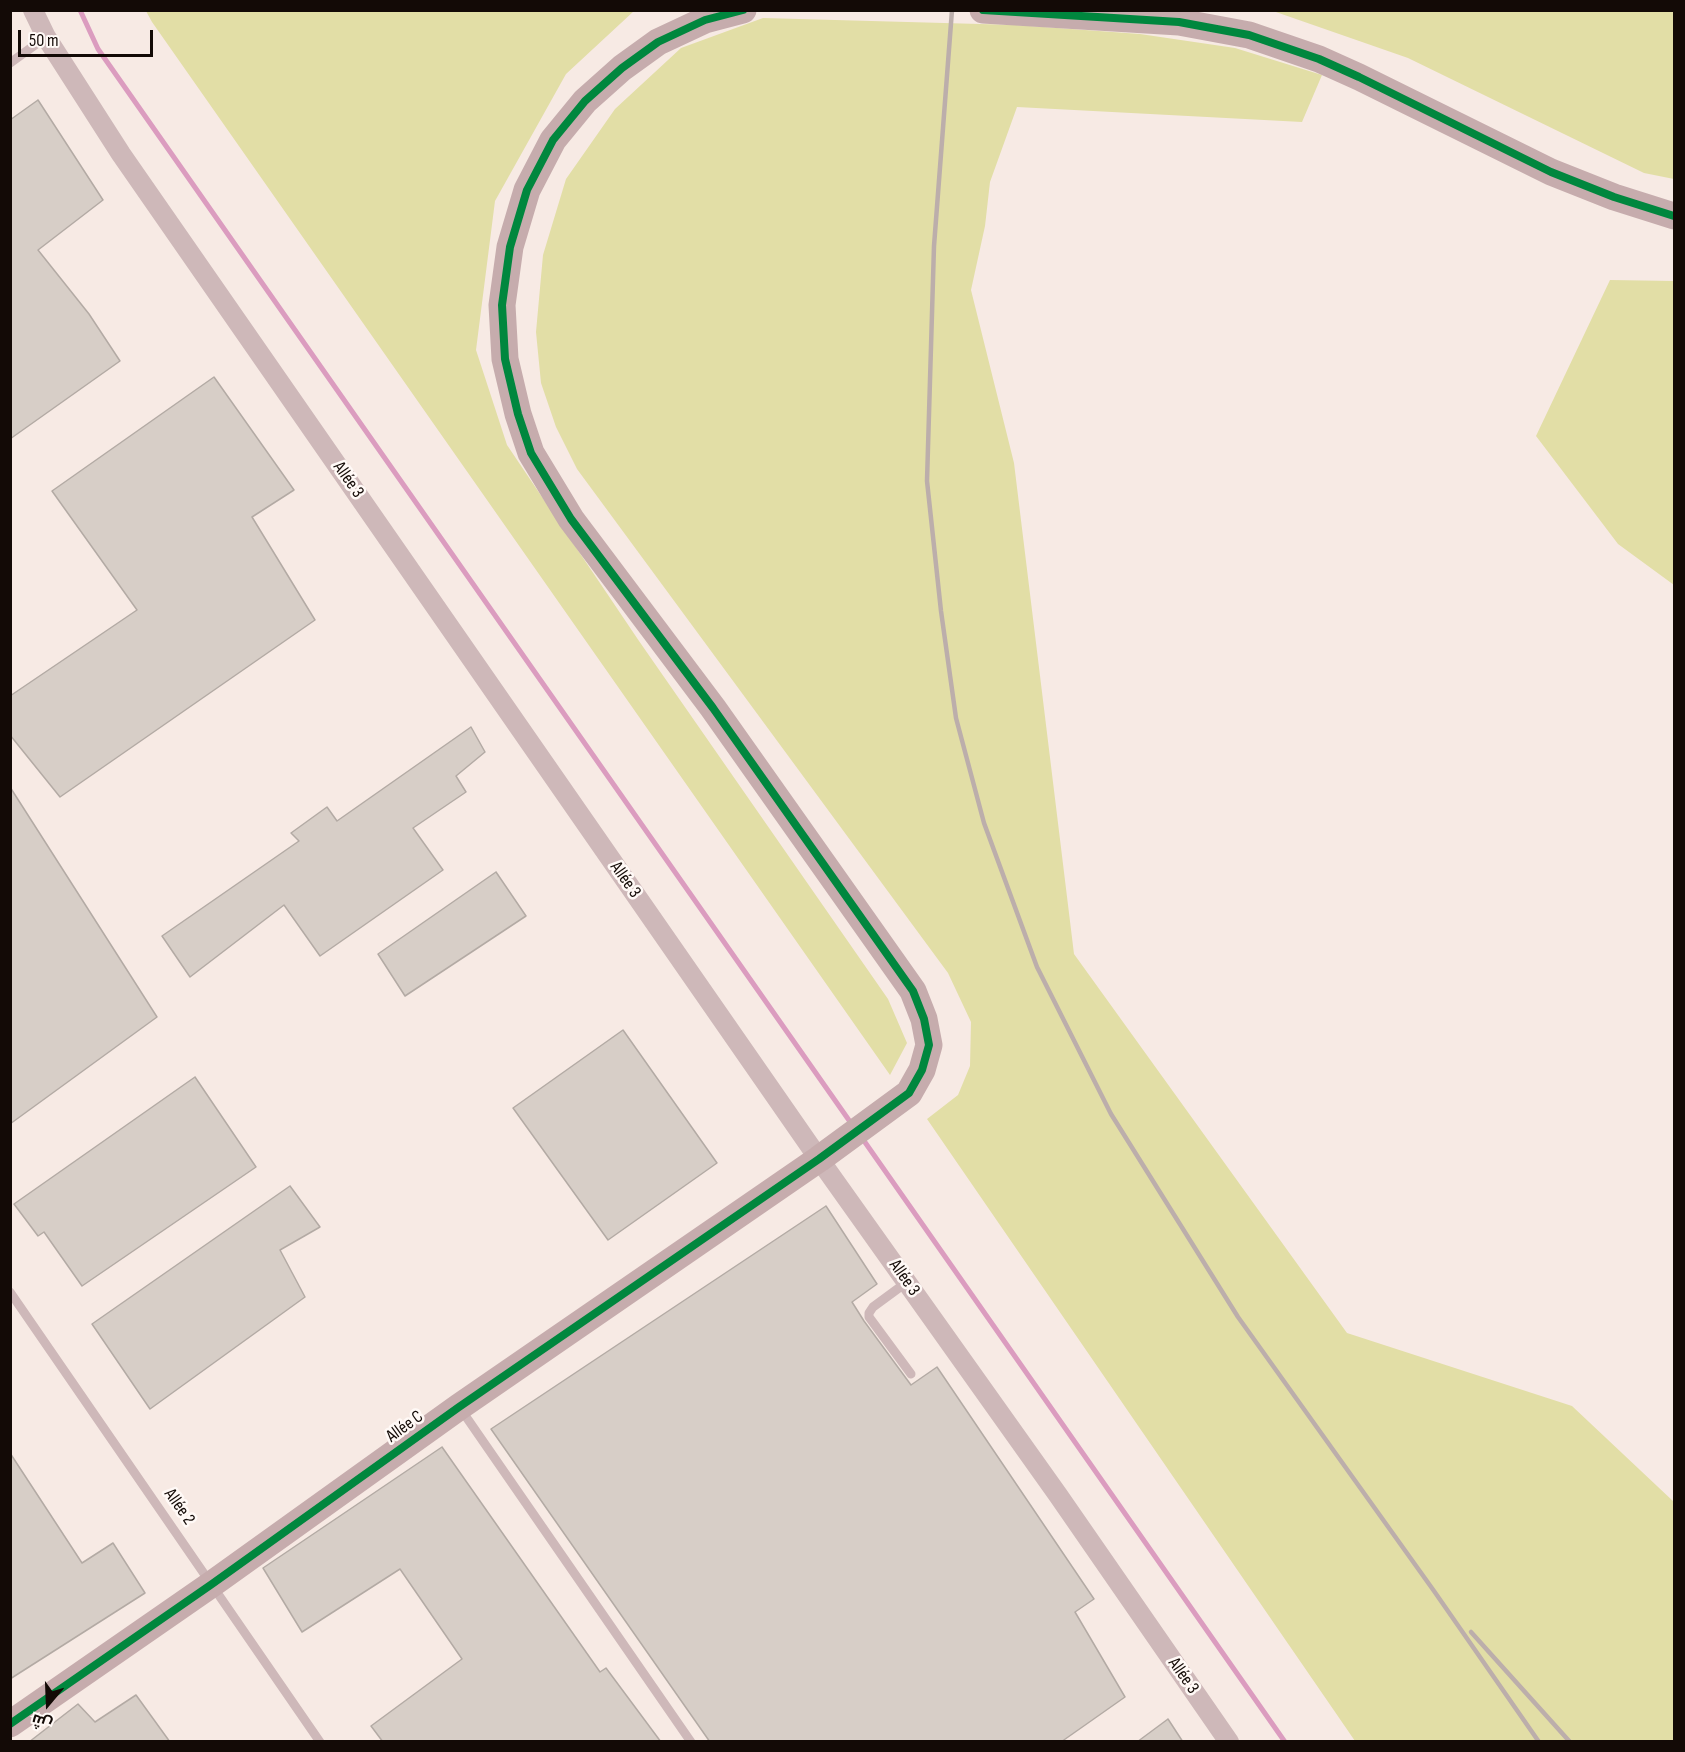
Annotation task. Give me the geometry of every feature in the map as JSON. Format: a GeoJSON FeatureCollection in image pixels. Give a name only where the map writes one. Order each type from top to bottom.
{"type":"FeatureCollection","features":[{"type":"Feature","properties":{"kind":"street","name":"Allée 3"},"geometry":{"type":"LineString","coordinates":[[33,10],[46,37],[121,154],[825,1155],[907,1282],[1229,1742]]}},
{"type":"Feature","properties":{"kind":"street","name":"Allée C"},"geometry":{"type":"LineString","coordinates":[[10,1724],[212,1584],[459,1407],[825,1155],[909,1093],[922,1070],[929,1045],[924,1019],[912,991],[713,708],[571,519],[531,453],[518,414],[505,359],[502,305],[510,247],[527,190],[553,140],[585,101],[622,68],[658,42],[705,20],[743,10]]}},
{"type":"Feature","properties":{"kind":"street"},"geometry":{"type":"LineString","coordinates":[[995,11],[1179,22],[1249,36],[1319,59],[1359,77],[1551,172],[1614,197],[1674,216]]}},
{"type":"Feature","properties":{"kind":"lane"},"geometry":{"type":"LineString","coordinates":[[10,63],[46,37]]}},
{"type":"Feature","properties":{"kind":"lane"},"geometry":{"type":"LineString","coordinates":[[907,1282],[873,1307],[869,1317],[911,1374]]}},
{"type":"Feature","properties":{"kind":"lane","name":"Allée 2"},"geometry":{"type":"LineString","coordinates":[[10,1292],[320,1742]]}},
{"type":"Feature","properties":{"kind":"lane"},"geometry":{"type":"LineString","coordinates":[[459,1407],[691,1742]]}},
{"type":"Feature","properties":{"kind":"shaded area"},"geometry":{"type":"Polygon","coordinates":[[[146,11],[634,11],[566,74],[495,201],[476,350],[507,445],[639,641],[888,999],[907,1043],[890,1075],[152,22],[146,11]]]}},
{"type":"Feature","properties":{"kind":"shaded area"},"geometry":{"type":"Polygon","coordinates":[[[1273,11],[1674,11],[1674,179],[1644,173],[1408,58],[1273,11]]]}},
{"type":"Feature","properties":{"kind":"shaded area"},"geometry":{"type":"Polygon","coordinates":[[[763,18],[1016,25],[1140,34],[1235,48],[1322,75],[1302,122],[1017,107],[990,182],[985,226],[971,290],[1014,463],[1074,954],[1347,1333],[1572,1406],[1674,1502],[1674,1741],[1355,1741],[927,1119],[958,1095],[970,1066],[971,1022],[948,973],[577,469],[556,427],[541,383],[536,332],[543,255],[566,179],[615,109],[681,48],[763,18]]]}},
{"type":"Feature","properties":{"kind":"shaded area"},"geometry":{"type":"Polygon","coordinates":[[[1610,280],[1674,281],[1674,585],[1618,544],[1536,436],[1610,280]]]}},
{"type":"Feature","properties":{"kind":"building"},"geometry":{"type":"Polygon","coordinates":[[[38,100],[103,200],[38,250],[89,314],[120,361],[10,439],[10,120],[38,100]]]}},
{"type":"Feature","properties":{"kind":"building"},"geometry":{"type":"Polygon","coordinates":[[[214,377],[294,490],[252,517],[315,620],[60,797],[10,735],[10,696],[137,610],[52,491],[214,377]]]}},
{"type":"Feature","properties":{"kind":"building"},"geometry":{"type":"Polygon","coordinates":[[[471,727],[485,752],[456,776],[466,792],[413,828],[443,870],[320,956],[284,905],[190,977],[162,936],[299,841],[291,833],[327,807],[337,821],[471,727]]]}},
{"type":"Feature","properties":{"kind":"building"},"geometry":{"type":"Polygon","coordinates":[[[10,787],[157,1017],[10,1124],[10,787]]]}},
{"type":"Feature","properties":{"kind":"building"},"geometry":{"type":"Polygon","coordinates":[[[496,872],[526,916],[405,996],[378,954],[496,872]]]}},
{"type":"Feature","properties":{"kind":"building"},"geometry":{"type":"Polygon","coordinates":[[[623,1030],[717,1163],[608,1240],[513,1108],[623,1030]]]}},
{"type":"Feature","properties":{"kind":"building"},"geometry":{"type":"Polygon","coordinates":[[[195,1077],[256,1167],[82,1286],[44,1232],[38,1236],[14,1204],[195,1077]]]}},
{"type":"Feature","properties":{"kind":"building"},"geometry":{"type":"Polygon","coordinates":[[[290,1186],[320,1227],[280,1250],[305,1297],[150,1409],[92,1324],[290,1186]]]}},
{"type":"Feature","properties":{"kind":"building"},"geometry":{"type":"Polygon","coordinates":[[[826,1206],[877,1284],[852,1302],[864,1321],[911,1385],[937,1367],[1094,1599],[1075,1612],[1125,1697],[1061,1742],[710,1742],[491,1429],[826,1206]]]}},
{"type":"Feature","properties":{"kind":"building"},"geometry":{"type":"Polygon","coordinates":[[[442,1447],[600,1672],[606,1668],[661,1742],[383,1742],[371,1726],[462,1659],[400,1569],[302,1632],[263,1568],[442,1447]]]}},
{"type":"Feature","properties":{"kind":"building"},"geometry":{"type":"Polygon","coordinates":[[[10,1453],[82,1563],[113,1543],[145,1593],[10,1679],[10,1453]]]}},
{"type":"Feature","properties":{"kind":"building"},"geometry":{"type":"Polygon","coordinates":[[[136,1695],[170,1742],[29,1742],[78,1704],[95,1722],[136,1695]]]}},
{"type":"Feature","properties":{"kind":"building"},"geometry":{"type":"Polygon","coordinates":[[[1168,1719],[1183,1742],[1137,1742],[1168,1719]]]}},
{"type":"Feature","properties":{"kind":"waterway"},"geometry":{"type":"LineString","coordinates":[[80,10],[98,49],[853,1126]]}},
{"type":"Feature","properties":{"kind":"waterway"},"geometry":{"type":"LineString","coordinates":[[862,1138],[1285,1742]]}},
{"type":"Feature","properties":{"kind":"railway"},"geometry":{"type":"LineString","coordinates":[[952,10],[934,246],[927,481],[941,611],[956,718],[984,823],[1037,967],[1111,1114],[1238,1317],[1539,1742]]}},
{"type":"Feature","properties":{"kind":"railway"},"geometry":{"type":"LineString","coordinates":[[1471,1632],[1570,1742]]}},
{"type":"Feature","properties":{"kind":"cycle path"},"geometry":{"type":"LineString","coordinates":[[10,1724],[212,1584],[459,1407],[819,1159],[909,1093],[922,1070],[929,1045],[924,1019],[913,991],[713,708],[571,519],[531,453],[518,414],[505,359],[502,305],[510,247],[527,190],[553,140],[585,101],[622,68],[658,42],[705,20],[743,10]]}},
{"type":"Feature","properties":{"kind":"cycle path"},"geometry":{"type":"LineString","coordinates":[[983,10],[1179,22],[1249,35],[1319,59],[1359,77],[1551,172],[1614,197],[1674,216]]}}]}
